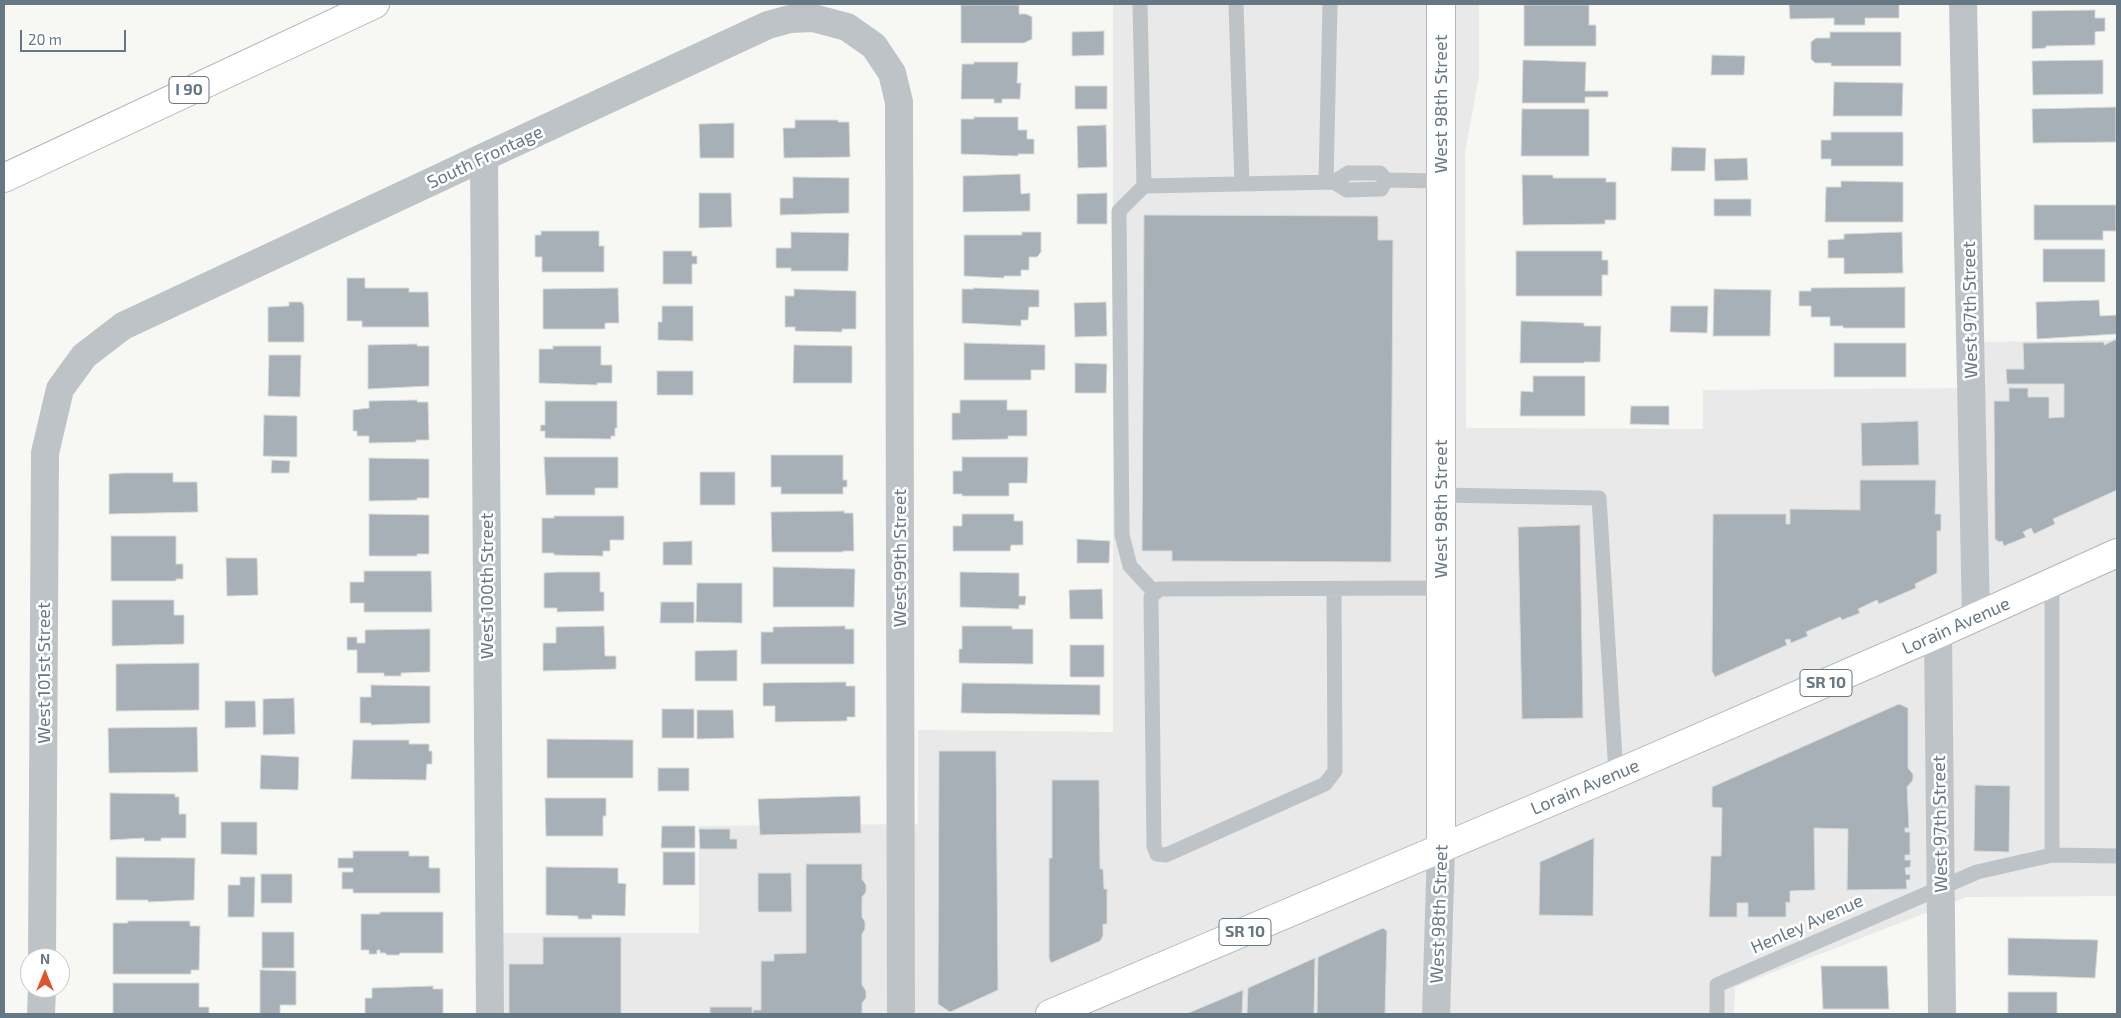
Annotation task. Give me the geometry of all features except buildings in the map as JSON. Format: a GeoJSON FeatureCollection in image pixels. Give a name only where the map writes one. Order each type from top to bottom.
{"type":"FeatureCollection","features":[{"type":"Feature","properties":{"kind":"main road","name":"I 90"},"geometry":{"type":"LineString","coordinates":[[4,178],[375,4]]}},
{"type":"Feature","properties":{"kind":"main road","name":"West 98th Street"},"geometry":{"type":"LineString","coordinates":[[1441,4],[1441,849]]}},
{"type":"Feature","properties":{"kind":"main road","name":"Lorain Avenue"},"geometry":{"type":"LineString","coordinates":[[1050,1014],[1616,774],[2117,554]]}},
{"type":"Feature","properties":{"kind":"street","name":"West 97th Street"},"geometry":{"type":"LineString","coordinates":[[1963,4],[1976,617]]}},
{"type":"Feature","properties":{"kind":"street","name":"South Frontage"},"geometry":{"type":"LineString","coordinates":[[60,389],[84,356],[123,326],[768,25],[790,19],[813,18],[824,19],[847,27],[874,46],[887,63],[896,83],[899,102]]}},
{"type":"Feature","properties":{"kind":"street","name":"West 99th Street"},"geometry":{"type":"LineString","coordinates":[[899,102],[901,1014]]}},
{"type":"Feature","properties":{"kind":"street","name":"West 100th Street"},"geometry":{"type":"LineString","coordinates":[[484,157],[490,1014]]}},
{"type":"Feature","properties":{"kind":"street","name":"West 101st Street"},"geometry":{"type":"LineString","coordinates":[[42,948],[45,452],[60,389]]}},
{"type":"Feature","properties":{"kind":"street","name":"West 97th Street"},"geometry":{"type":"LineString","coordinates":[[1938,634],[1942,1014]]}},
{"type":"Feature","properties":{"kind":"street","name":"West 98th Street"},"geometry":{"type":"LineString","coordinates":[[1436,1014],[1441,849]]}},
{"type":"Feature","properties":{"kind":"street"},"geometry":{"type":"LineString","coordinates":[[41,1014],[42,998]]}},
{"type":"Feature","properties":{"kind":"lane"},"geometry":{"type":"LineString","coordinates":[[1140,4],[1144,186]]}},
{"type":"Feature","properties":{"kind":"lane"},"geometry":{"type":"LineString","coordinates":[[1236,4],[1242,184]]}},
{"type":"Feature","properties":{"kind":"lane"},"geometry":{"type":"LineString","coordinates":[[1330,4],[1330,182]]}},
{"type":"Feature","properties":{"kind":"lane"},"geometry":{"type":"LineString","coordinates":[[1155,593],[1130,566],[1122,535],[1119,211],[1144,186],[1330,182],[1347,190],[1381,189],[1386,180],[1441,181]]}},
{"type":"Feature","properties":{"kind":"lane"},"geometry":{"type":"LineString","coordinates":[[1441,495],[1599,498],[1616,774]]}},
{"type":"Feature","properties":{"kind":"lane"},"geometry":{"type":"LineString","coordinates":[[2052,583],[2052,855]]}},
{"type":"Feature","properties":{"kind":"lane"},"geometry":{"type":"LineString","coordinates":[[1334,589],[1335,771],[1325,784],[1166,855],[1157,854],[1154,846],[1151,597],[1159,589],[1441,588]]}},
{"type":"Feature","properties":{"kind":"lane"},"geometry":{"type":"LineString","coordinates":[[1940,887],[1977,872],[2052,855],[2117,856]]}},
{"type":"Feature","properties":{"kind":"lane","name":"Henley Avenue"},"geometry":{"type":"LineString","coordinates":[[1717,1014],[1717,985],[1940,887]]}},
{"type":"Feature","properties":{"kind":"shaded area"},"geometry":{"type":"Polygon","coordinates":[[[1113,4],[1479,4],[1479,76],[1465,152],[1466,428],[1703,429],[1703,390],[1985,388],[1984,342],[2110,340],[2117,337],[2117,896],[1967,897],[1735,987],[1734,1014],[501,1014],[501,933],[699,933],[699,826],[918,824],[918,730],[1113,732],[1113,4]]]}}]}
